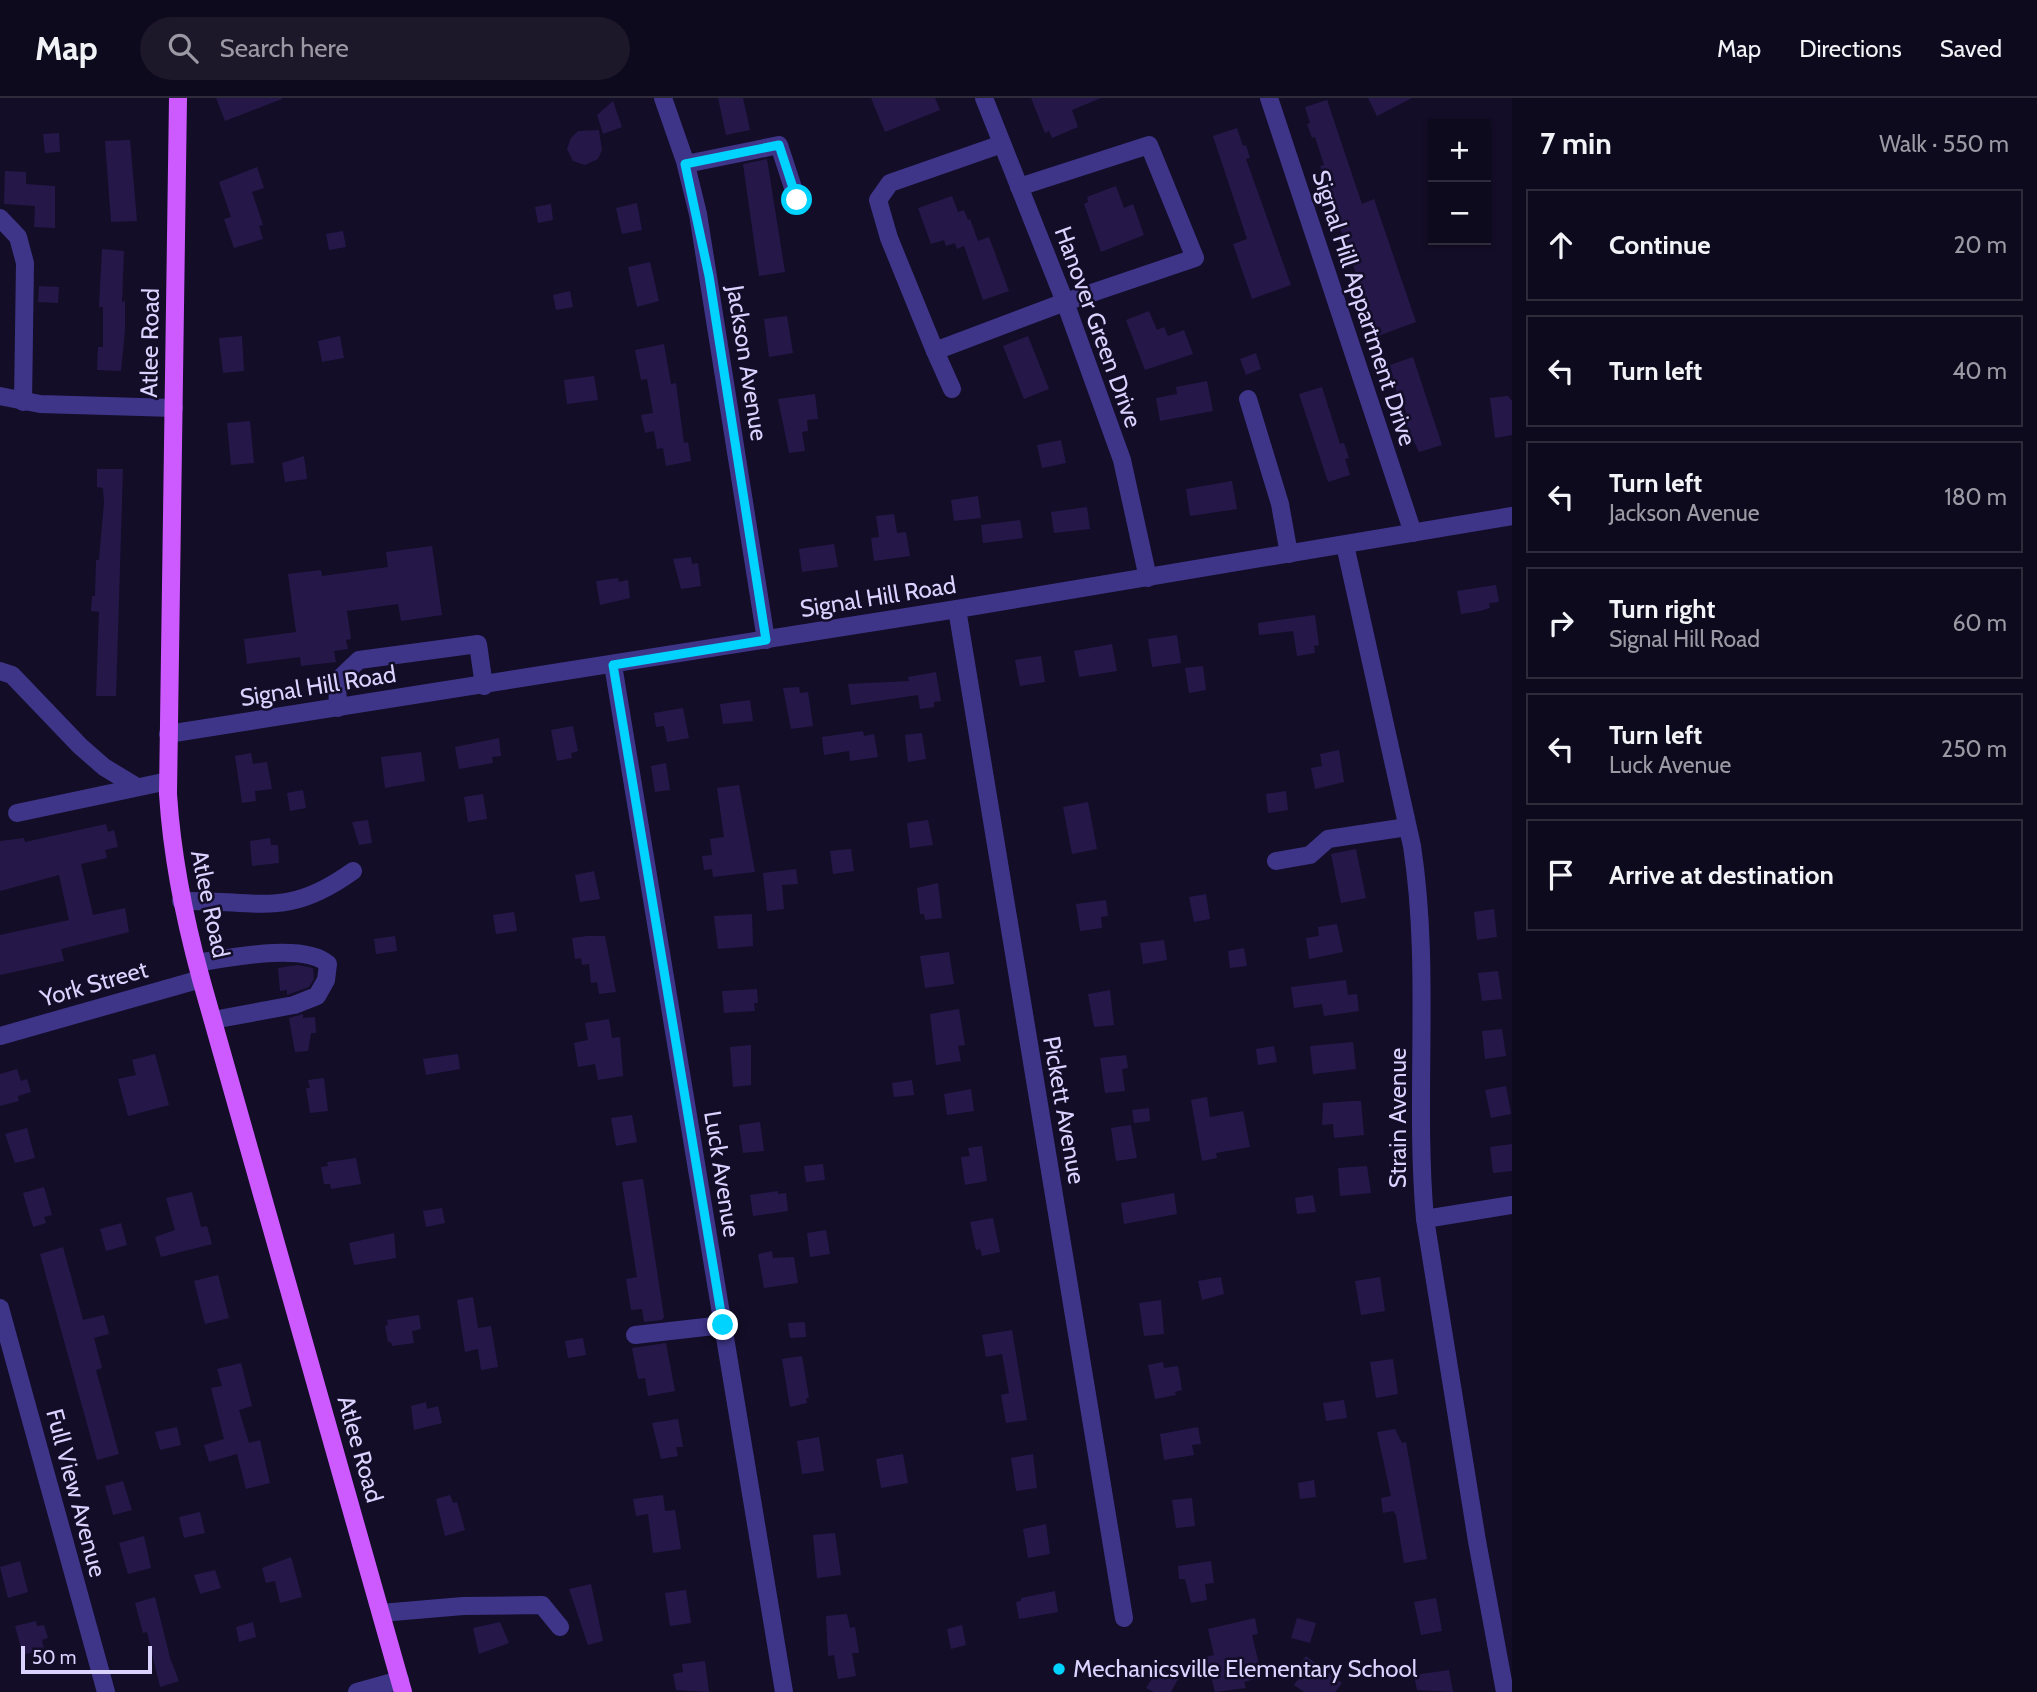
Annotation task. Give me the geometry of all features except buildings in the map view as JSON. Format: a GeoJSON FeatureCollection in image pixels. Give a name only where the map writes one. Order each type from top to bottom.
{"type":"FeatureCollection","features":[{"type":"Feature","properties":{"kind":"main road","name":"Atlee Road"},"geometry":{"type":"LineString","coordinates":[[178,98],[168,734],[172,845],[181,901],[199,971],[401,1686]]}},
{"type":"Feature","properties":{"kind":"street","name":"Jackson Avenue"},"geometry":{"type":"LineString","coordinates":[[663,98],[685,164],[709,276],[766,640]]}},
{"type":"Feature","properties":{"kind":"street","name":"Hanover Green Drive"},"geometry":{"type":"LineString","coordinates":[[984,98],[1065,302],[1122,460],[1148,578]]}},
{"type":"Feature","properties":{"kind":"street","name":"Signal Hill Appartment Drive"},"geometry":{"type":"LineString","coordinates":[[1269,98],[1413,533]]}},
{"type":"Feature","properties":{"kind":"street"},"geometry":{"type":"LineString","coordinates":[[952,389],[889,239],[878,200],[890,183],[1002,144]]}},
{"type":"Feature","properties":{"kind":"street"},"geometry":{"type":"LineString","coordinates":[[685,164],[779,145],[797,200]]}},
{"type":"Feature","properties":{"kind":"street"},"geometry":{"type":"LineString","coordinates":[[935,351],[1065,302],[1195,258],[1149,145],[1019,187]]}},
{"type":"Feature","properties":{"kind":"street"},"geometry":{"type":"LineString","coordinates":[[0,218],[18,237],[25,262],[23,402]]}},
{"type":"Feature","properties":{"kind":"street"},"geometry":{"type":"LineString","coordinates":[[0,396],[23,402],[174,408]]}},
{"type":"Feature","properties":{"kind":"street"},"geometry":{"type":"LineString","coordinates":[[1248,399],[1280,504],[1289,554]]}},
{"type":"Feature","properties":{"kind":"street","name":"Signal Hill Road"},"geometry":{"type":"LineString","coordinates":[[168,734],[484,686],[1512,516]]}},
{"type":"Feature","properties":{"kind":"street","name":"Strain Avenue"},"geometry":{"type":"LineString","coordinates":[[1345,545],[1407,827],[1418,889],[1423,965],[1421,1172],[1425,1219],[1475,1528],[1505,1692]]}},
{"type":"Feature","properties":{"kind":"street","name":"Pickett Avenue"},"geometry":{"type":"LineString","coordinates":[[957,609],[1124,1618]]}},
{"type":"Feature","properties":{"kind":"street"},"geometry":{"type":"LineString","coordinates":[[338,708],[337,681],[359,660],[478,644],[484,686]]}},
{"type":"Feature","properties":{"kind":"street","name":"Luck Avenue"},"geometry":{"type":"LineString","coordinates":[[613,665],[784,1692]]}},
{"type":"Feature","properties":{"kind":"street"},"geometry":{"type":"LineString","coordinates":[[0,671],[12,675],[104,767],[137,788]]}},
{"type":"Feature","properties":{"kind":"street"},"geometry":{"type":"LineString","coordinates":[[17,813],[168,781]]}},
{"type":"Feature","properties":{"kind":"street"},"geometry":{"type":"LineString","coordinates":[[1276,861],[1310,855],[1328,839],[1407,827]]}},
{"type":"Feature","properties":{"kind":"street"},"geometry":{"type":"LineString","coordinates":[[181,901],[220,900],[255,906],[280,904],[306,899],[353,871]]}},
{"type":"Feature","properties":{"kind":"street","name":"York Street"},"geometry":{"type":"LineString","coordinates":[[0,1036],[249,955],[309,954],[328,964],[326,980],[317,996],[294,1005],[213,1020]]}},
{"type":"Feature","properties":{"kind":"street"},"geometry":{"type":"LineString","coordinates":[[1425,1219],[1512,1205]]}},
{"type":"Feature","properties":{"kind":"street","name":"Full View Avenue"},"geometry":{"type":"LineString","coordinates":[[0,1307],[106,1692]]}},
{"type":"Feature","properties":{"kind":"street"},"geometry":{"type":"LineString","coordinates":[[635,1335],[723,1325]]}},
{"type":"Feature","properties":{"kind":"street"},"geometry":{"type":"LineString","coordinates":[[380,1613],[463,1606],[542,1605],[560,1627]]}},
{"type":"Feature","properties":{"kind":"street"},"geometry":{"type":"LineString","coordinates":[[357,1692],[401,1686]]}},
{"type":"Feature","properties":{"kind":"place","name":"Mechanicsville Elementary School"},"geometry":{"type":"Point","coordinates":[1059,1669]}},
{"type":"Feature","properties":{"kind":"route"},"geometry":{"type":"LineString","coordinates":[[723,1325],[613,665],[766,640],[709,276],[698,214],[685,164],[779,145],[797,200]]}}]}
